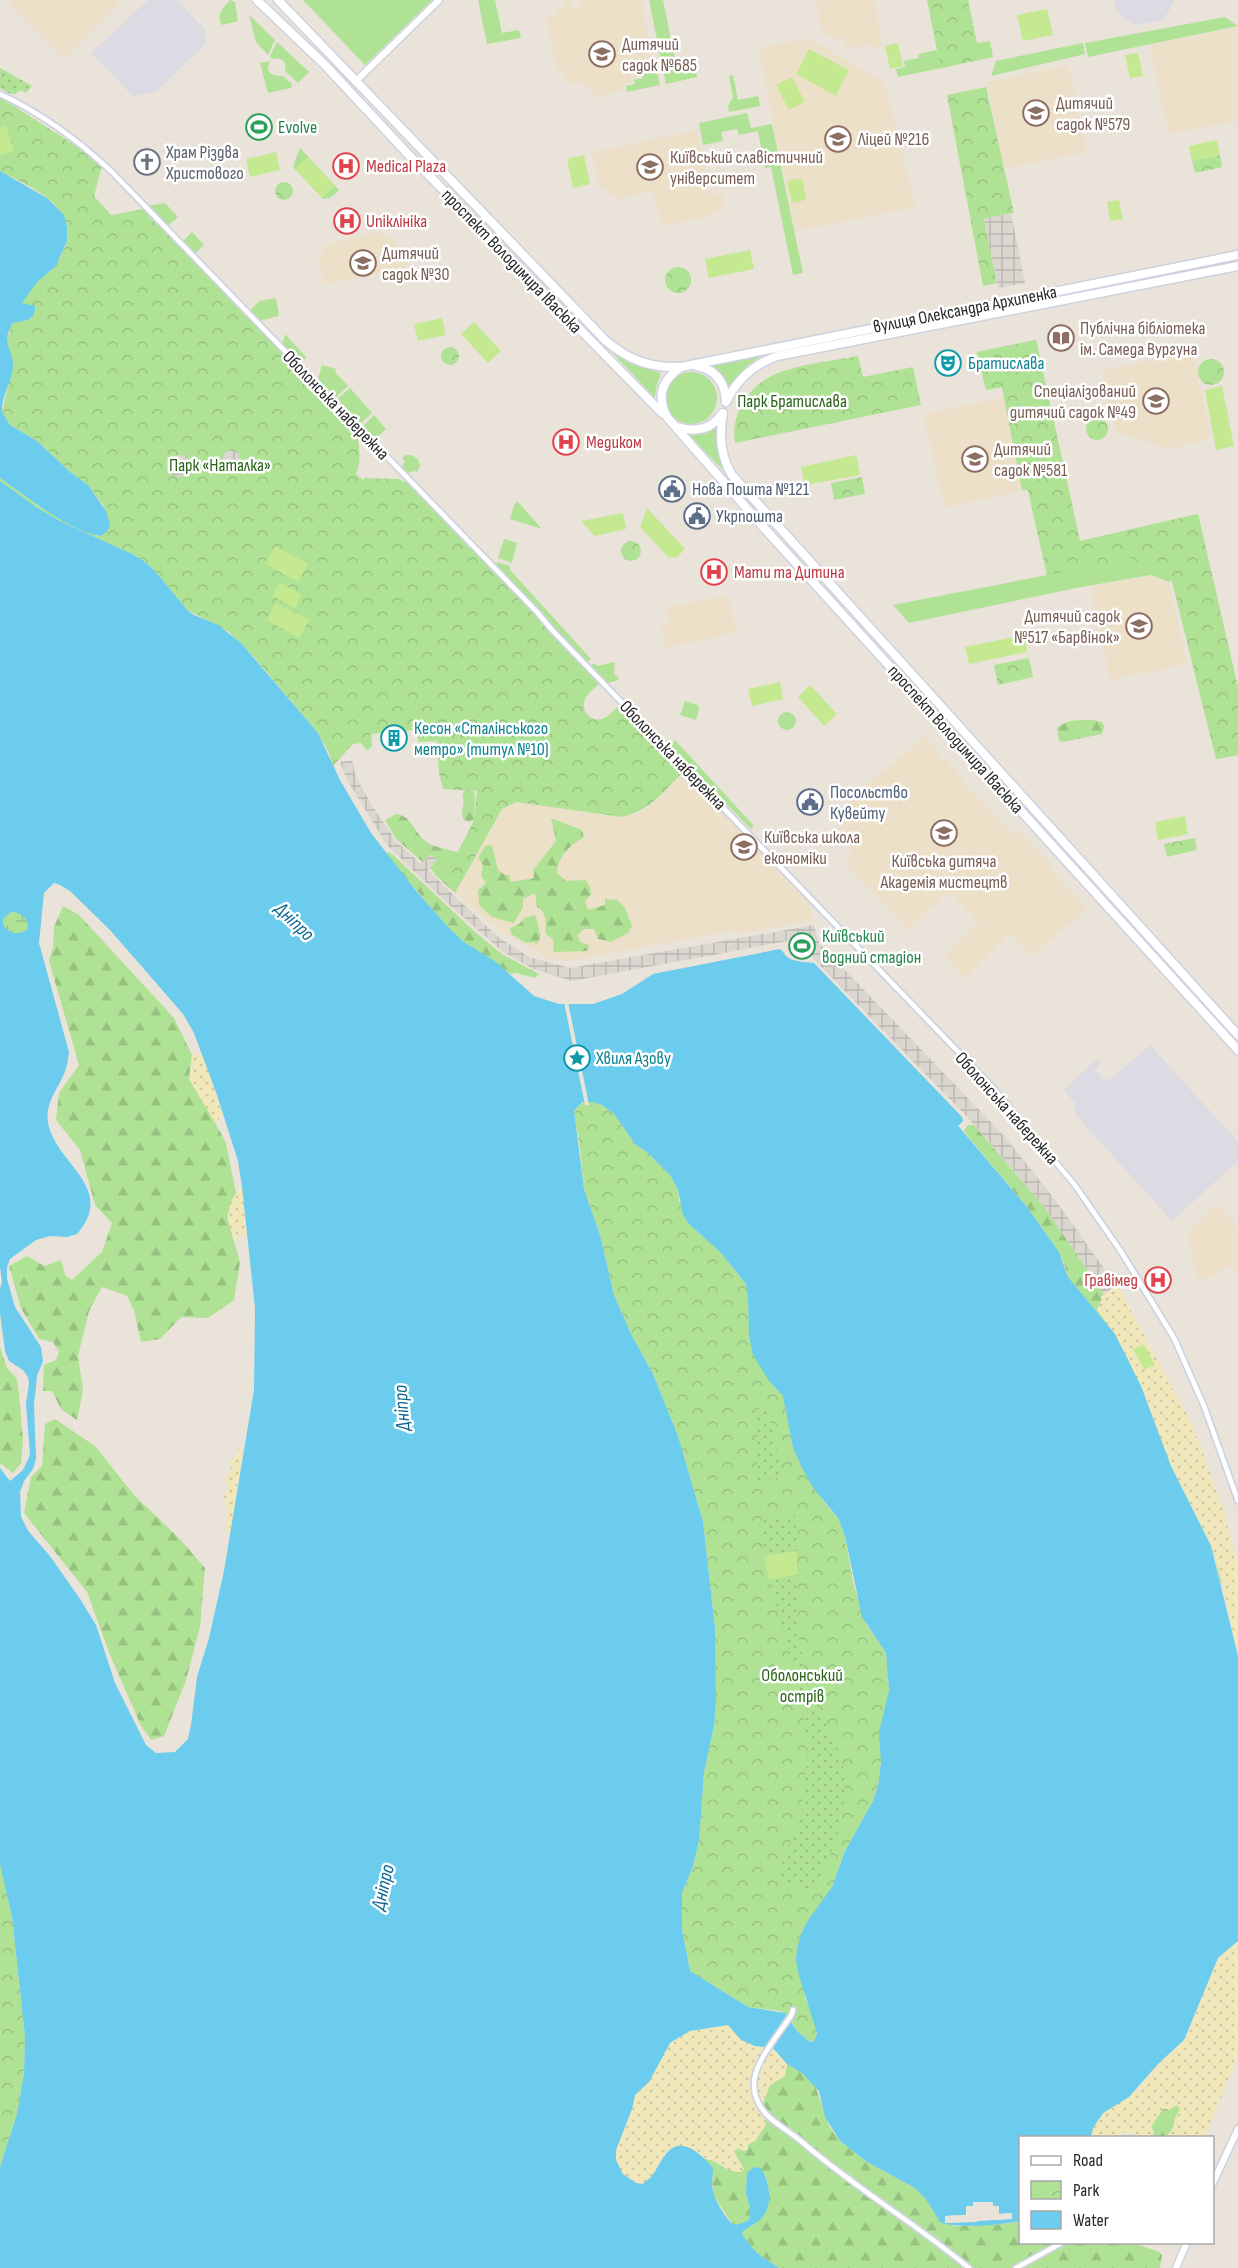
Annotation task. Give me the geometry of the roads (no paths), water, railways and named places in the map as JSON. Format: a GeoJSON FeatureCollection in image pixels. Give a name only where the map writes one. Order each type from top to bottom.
{"type":"FeatureCollection","features":[{"type":"Feature","properties":{"kind":"main road","name":"проспект Володимира Івасюка"},"geometry":{"type":"LineString","coordinates":[[257,0],[325,65],[407,153],[667,417]]}},
{"type":"Feature","properties":{"kind":"main road","name":"проспект Володимира Івасюка"},"geometry":{"type":"LineString","coordinates":[[278,0],[606,341],[618,351],[641,363],[681,367]]}},
{"type":"Feature","properties":{"kind":"main road"},"geometry":{"type":"LineString","coordinates":[[407,153],[416,145]]}},
{"type":"Feature","properties":{"kind":"main road","name":"вулиця Олександра Архипенка"},"geometry":{"type":"LineString","coordinates":[[692,364],[1238,255]]}},
{"type":"Feature","properties":{"kind":"main road","name":"вулиця Олександра Архипенка"},"geometry":{"type":"LineString","coordinates":[[726,402],[733,388],[751,370],[777,356],[1238,266]]}},
{"type":"Feature","properties":{"kind":"main road"},"geometry":{"type":"LineString","coordinates":[[692,364],[705,368],[721,380],[725,390],[726,402],[723,413],[717,421],[698,430],[676,427],[667,417],[660,398],[666,380],[681,367],[692,364]]}},
{"type":"Feature","properties":{"kind":"main road","name":"проспект Володимира Івасюка"},"geometry":{"type":"LineString","coordinates":[[723,413],[720,441],[726,465],[732,476],[1238,1035]]}},
{"type":"Feature","properties":{"kind":"main road","name":"проспект Володимира Івасюка"},"geometry":{"type":"LineString","coordinates":[[676,427],[764,528],[1238,1050]]}},
{"type":"Feature","properties":{"kind":"main road"},"geometry":{"type":"LineString","coordinates":[[925,704],[933,698]]}},
{"type":"Feature","properties":{"kind":"street"},"geometry":{"type":"LineString","coordinates":[[355,82],[439,0]]}},
{"type":"Feature","properties":{"kind":"street","name":"Оболонська набережна"},"geometry":{"type":"LineString","coordinates":[[0,94],[25,105],[54,125],[83,146],[112,172],[994,1089],[1074,1184],[1120,1250],[1174,1338],[1204,1406],[1238,1501]]}},
{"type":"Feature","properties":{"kind":"street"},"geometry":{"type":"LineString","coordinates":[[793,2012],[759,2063],[754,2080],[755,2093],[760,2106],[773,2121],[791,2133],[841,2176],[938,2242],[969,2268]]}},
{"type":"Feature","properties":{"kind":"street"},"geometry":{"type":"LineString","coordinates":[[1214,2179],[1238,2129]]}},
{"type":"Feature","properties":{"kind":"street"},"geometry":{"type":"LineString","coordinates":[[1016,2268],[1059,2244]]}},
{"type":"Feature","properties":{"kind":"street"},"geometry":{"type":"LineString","coordinates":[[1176,2268],[1186,2244]]}},
{"type":"Feature","properties":{"kind":"water"},"geometry":{"type":"Polygon","coordinates":[[[0,171],[47,198],[64,215],[67,227],[67,241],[56,266],[37,282],[22,303],[35,306],[33,315],[31,318],[13,323],[9,330],[7,341],[13,365],[2,412],[10,425],[37,441],[70,472],[88,485],[106,511],[110,525],[107,532],[100,536],[88,533],[62,520],[0,478],[0,171]]]}},
{"type":"Feature","properties":{"kind":"water","name":"Дніпро"},"geometry":{"type":"Polygon","coordinates":[[[0,481],[36,507],[62,522],[144,561],[187,610],[218,625],[241,643],[318,733],[340,780],[371,833],[417,892],[464,942],[496,962],[534,996],[559,1004],[593,1004],[622,994],[653,974],[780,949],[790,959],[814,963],[962,1117],[963,1121],[958,1126],[1027,1207],[1059,1252],[1068,1277],[1115,1334],[1141,1386],[1171,1466],[1211,1546],[1238,1656],[1238,1941],[1218,1958],[1184,2040],[1158,2064],[1129,2097],[1103,2113],[1093,2128],[1091,2136],[1019,2136],[1019,2221],[968,2226],[947,2224],[940,2222],[926,2199],[915,2188],[867,2162],[840,2141],[825,2117],[819,2091],[803,2074],[787,2064],[773,2048],[755,2046],[741,2040],[728,2025],[690,2031],[670,2043],[649,2082],[635,2095],[616,2150],[616,2160],[623,2174],[636,2183],[642,2184],[672,2148],[685,2146],[691,2149],[713,2168],[712,2188],[716,2199],[732,2224],[739,2224],[750,2218],[746,2194],[747,2173],[754,2167],[761,2168],[767,2180],[769,2201],[760,2220],[743,2231],[742,2235],[757,2253],[779,2268],[0,2268],[0,2167],[17,2114],[24,2074],[25,2036],[12,1917],[0,1864],[0,1468],[10,1481],[23,1470],[30,1455],[26,1404],[29,1383],[23,1370],[9,1361],[5,1351],[0,1313],[2,1281],[0,1267],[0,481]],[[54,883],[44,893],[39,943],[69,1052],[65,1071],[49,1106],[48,1119],[55,1141],[88,1190],[90,1204],[87,1218],[77,1234],[67,1237],[50,1236],[36,1240],[10,1259],[7,1267],[7,1279],[15,1307],[41,1347],[43,1361],[37,1376],[34,1405],[36,1459],[20,1492],[21,1517],[29,1532],[50,1556],[96,1625],[115,1683],[146,1745],[156,1753],[175,1752],[188,1739],[197,1677],[209,1638],[224,1571],[254,1390],[255,1308],[242,1187],[238,1161],[217,1095],[194,1033],[183,1014],[110,930],[70,891],[54,883]],[[11,912],[3,919],[8,930],[20,933],[28,929],[26,919],[18,913],[11,912]],[[582,1102],[574,1111],[584,1189],[600,1235],[614,1295],[631,1334],[653,1374],[678,1436],[703,1522],[715,1628],[716,1701],[714,1726],[704,1772],[699,1841],[693,1866],[682,1893],[682,1929],[690,1971],[748,2007],[785,2013],[797,2031],[810,2042],[814,2041],[817,2033],[799,1976],[796,1960],[797,1948],[809,1919],[832,1887],[845,1851],[873,1801],[878,1786],[881,1762],[879,1732],[889,1691],[886,1653],[862,1617],[845,1536],[838,1518],[814,1489],[803,1470],[793,1448],[783,1396],[769,1381],[753,1355],[749,1336],[746,1284],[721,1253],[689,1224],[683,1215],[678,1190],[670,1175],[647,1152],[635,1144],[614,1114],[602,1105],[582,1102]],[[993,2202],[973,2203],[974,2206],[966,2206],[966,2215],[945,2216],[945,2223],[977,2222],[977,2214],[987,2220],[1012,2219],[1012,2213],[999,2214],[999,2206],[993,2206],[993,2202]]]}},
{"type":"Feature","properties":{"kind":"place","name":"Дитячий садок №685"},"geometry":{"type":"Point","coordinates":[602,54]}},
{"type":"Feature","properties":{"kind":"place","name":"Дитячий садок №579"},"geometry":{"type":"Point","coordinates":[1036,113]}},
{"type":"Feature","properties":{"kind":"place","name":"Evolve"},"geometry":{"type":"Point","coordinates":[259,127]}},
{"type":"Feature","properties":{"kind":"place","name":"Ліцей №216"},"geometry":{"type":"Point","coordinates":[838,139]}},
{"type":"Feature","properties":{"kind":"place","name":"Храм Різдва Христового"},"geometry":{"type":"Point","coordinates":[147,162]}},
{"type":"Feature","properties":{"kind":"place","name":"Medical Plaza"},"geometry":{"type":"Point","coordinates":[346,166]}},
{"type":"Feature","properties":{"kind":"place","name":"Київський славістичний університет"},"geometry":{"type":"Point","coordinates":[650,167]}},
{"type":"Feature","properties":{"kind":"place","name":"Uniклініка"},"geometry":{"type":"Point","coordinates":[347,221]}},
{"type":"Feature","properties":{"kind":"place","name":"Дитячий садок №30"},"geometry":{"type":"Point","coordinates":[363,263]}},
{"type":"Feature","properties":{"kind":"place","name":"Публічна бібліотека ім. Самеда Вургуна"},"geometry":{"type":"Point","coordinates":[1061,338]}},
{"type":"Feature","properties":{"kind":"place","name":"Братислава"},"geometry":{"type":"Point","coordinates":[948,363]}},
{"type":"Feature","properties":{"kind":"place","name":"Спеціалізований дитячий садок №49"},"geometry":{"type":"Point","coordinates":[1156,401]}},
{"type":"Feature","properties":{"kind":"place","name":"Медиком"},"geometry":{"type":"Point","coordinates":[566,442]}},
{"type":"Feature","properties":{"kind":"place","name":"Дитячий садок №581"},"geometry":{"type":"Point","coordinates":[975,459]}},
{"type":"Feature","properties":{"kind":"place","name":"Нова Пошта №121"},"geometry":{"type":"Point","coordinates":[672,489]}},
{"type":"Feature","properties":{"kind":"place","name":"Укрпошта"},"geometry":{"type":"Point","coordinates":[697,516]}},
{"type":"Feature","properties":{"kind":"place","name":"Мати та Дитина"},"geometry":{"type":"Point","coordinates":[714,572]}},
{"type":"Feature","properties":{"kind":"place","name":"Дитячий садок №517 «Барвінок»"},"geometry":{"type":"Point","coordinates":[1139,626]}},
{"type":"Feature","properties":{"kind":"place","name":"Кесон «Сталінського метро» (титул №10)"},"geometry":{"type":"Point","coordinates":[394,738]}},
{"type":"Feature","properties":{"kind":"place","name":"Посольство Кувейту"},"geometry":{"type":"Point","coordinates":[810,802]}},
{"type":"Feature","properties":{"kind":"place","name":"Київська дитяча Академія мистецтв"},"geometry":{"type":"Point","coordinates":[944,833]}},
{"type":"Feature","properties":{"kind":"place","name":"Київська школа економіки"},"geometry":{"type":"Point","coordinates":[744,847]}},
{"type":"Feature","properties":{"kind":"place","name":"Київський водний стадіон"},"geometry":{"type":"Point","coordinates":[802,946]}},
{"type":"Feature","properties":{"kind":"place","name":"Хвиля Азову"},"geometry":{"type":"Point","coordinates":[577,1058]}},
{"type":"Feature","properties":{"kind":"place","name":"Гравімед"},"geometry":{"type":"Point","coordinates":[1158,1280]}},
{"type":"Feature","properties":{"kind":"park label","name":"Парк Братислава"},"geometry":{"type":"Point","coordinates":[792,401]}},
{"type":"Feature","properties":{"kind":"park label","name":"Парк «Наталка»"},"geometry":{"type":"Point","coordinates":[220,465]}},
{"type":"Feature","properties":{"kind":"park label","name":"Оболонський острів"},"geometry":{"type":"Point","coordinates":[802,1685]}}]}
